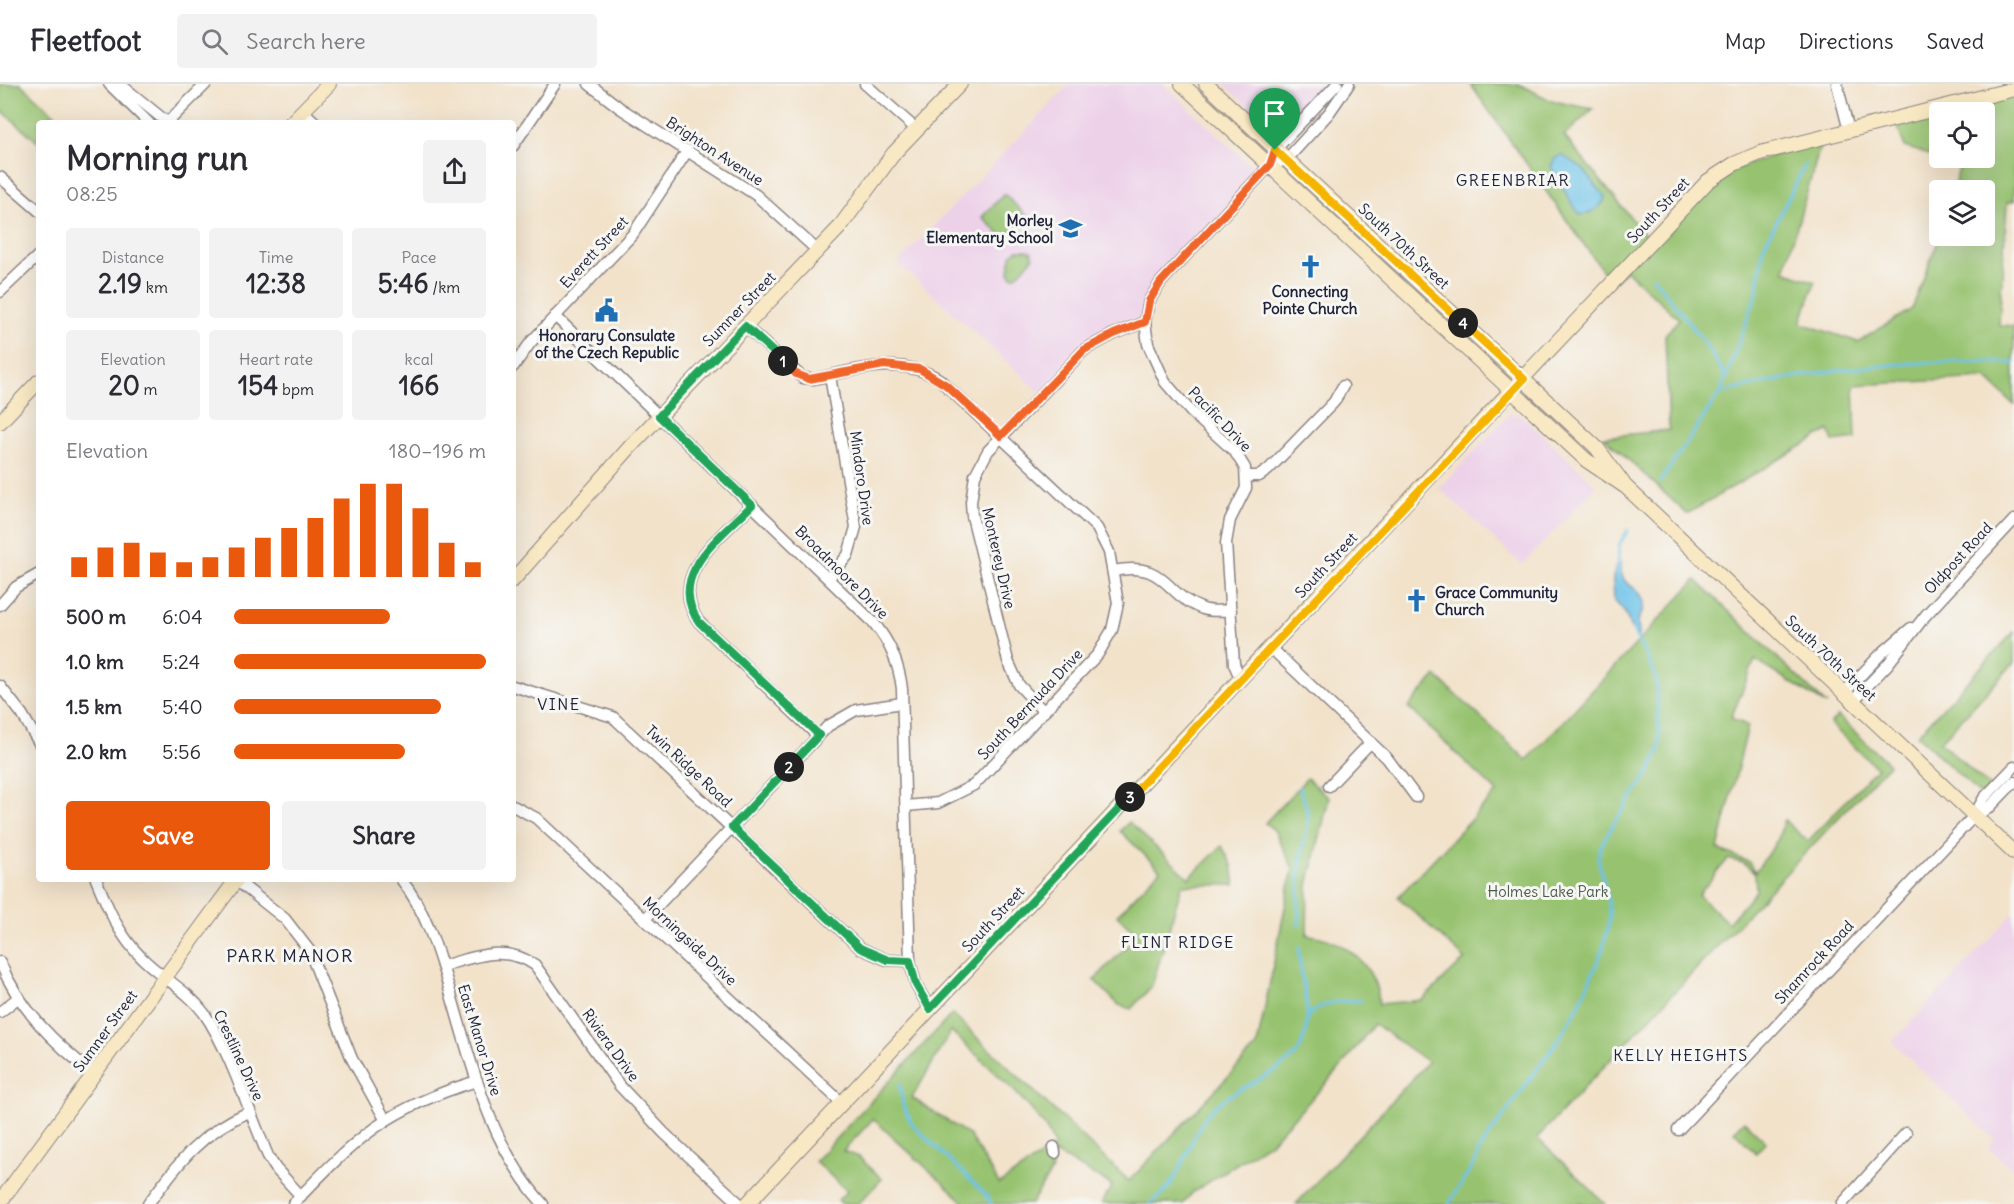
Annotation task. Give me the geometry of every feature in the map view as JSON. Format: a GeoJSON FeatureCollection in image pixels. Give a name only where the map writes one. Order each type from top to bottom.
{"type":"FeatureCollection","features":[{"type":"Feature","properties":{"kind":"main road"},"geometry":{"type":"LineString","coordinates":[[294,120],[329,84]]}},
{"type":"Feature","properties":{"kind":"main road","name":"Sumner Street"},"geometry":{"type":"LineString","coordinates":[[516,577],[659,416],[849,217],[888,161],[960,84]]}},
{"type":"Feature","properties":{"kind":"main road","name":"South 70th Street"},"geometry":{"type":"LineString","coordinates":[[1182,84],[1514,390],[1586,460],[1626,487],[2014,853]]}},
{"type":"Feature","properties":{"kind":"main road","name":"South 70th Street"},"geometry":{"type":"LineString","coordinates":[[1206,84],[1597,448],[1626,487]]}},
{"type":"Feature","properties":{"kind":"main road","name":"South Street"},"geometry":{"type":"LineString","coordinates":[[747,1204],[1719,172],[1760,153],[2014,89]]}},
{"type":"Feature","properties":{"kind":"main road"},"geometry":{"type":"LineString","coordinates":[[0,422],[36,384]]}},
{"type":"Feature","properties":{"kind":"main road","name":"Sumner Street"},"geometry":{"type":"LineString","coordinates":[[0,1202],[234,882]]}},
{"type":"Feature","properties":{"kind":"street"},"geometry":{"type":"LineString","coordinates":[[109,84],[146,120]]}},
{"type":"Feature","properties":{"kind":"street"},"geometry":{"type":"LineString","coordinates":[[120,84],[163,120]]}},
{"type":"Feature","properties":{"kind":"street"},"geometry":{"type":"LineString","coordinates":[[170,120],[206,84]]}},
{"type":"Feature","properties":{"kind":"street"},"geometry":{"type":"LineString","coordinates":[[516,142],[555,84]]}},
{"type":"Feature","properties":{"kind":"street","name":"Brighton Avenue"},"geometry":{"type":"LineString","coordinates":[[589,84],[620,108],[756,195],[818,251]]}},
{"type":"Feature","properties":{"kind":"street"},"geometry":{"type":"LineString","coordinates":[[865,84],[916,129]]}},
{"type":"Feature","properties":{"kind":"street"},"geometry":{"type":"LineString","coordinates":[[1281,155],[1337,84]]}},
{"type":"Feature","properties":{"kind":"street"},"geometry":{"type":"LineString","coordinates":[[1145,322],[1149,301],[1161,282],[1270,165],[1329,113],[1349,84]]}},
{"type":"Feature","properties":{"kind":"street"},"geometry":{"type":"LineString","coordinates":[[1837,84],[1849,131]]}},
{"type":"Feature","properties":{"kind":"street"},"geometry":{"type":"LineString","coordinates":[[303,111],[313,120]]}},
{"type":"Feature","properties":{"kind":"street","name":"Everett Street"},"geometry":{"type":"LineString","coordinates":[[516,363],[555,316],[639,226],[687,150]]}},
{"type":"Feature","properties":{"kind":"street"},"geometry":{"type":"LineString","coordinates":[[0,177],[36,209]]}},
{"type":"Feature","properties":{"kind":"street"},"geometry":{"type":"LineString","coordinates":[[0,292],[36,258]]}},
{"type":"Feature","properties":{"kind":"street","name":"Broadmoore Drive"},"geometry":{"type":"LineString","coordinates":[[555,316],[829,578],[873,622],[889,644],[900,675],[902,703],[910,961],[916,985],[930,1009]]}},
{"type":"Feature","properties":{"kind":"street","name":"Monterey Drive"},"geometry":{"type":"LineString","coordinates":[[1044,712],[1019,686],[1008,661],[972,516],[971,502],[975,475],[987,451],[1084,350],[1107,337],[1145,322]]}},
{"type":"Feature","properties":{"kind":"street","name":"Pacific Drive"},"geometry":{"type":"LineString","coordinates":[[1145,322],[1148,344],[1165,382],[1191,412],[1236,452],[1247,476],[1245,493],[1234,511],[1227,531],[1234,664],[1241,680]]}},
{"type":"Feature","properties":{"kind":"street","name":"South Bermuda Drive"},"geometry":{"type":"LineString","coordinates":[[745,326],[796,374],[809,379],[884,365],[920,369],[946,385],[1001,436],[1089,518],[1104,540],[1113,571],[1118,603],[1108,640],[1098,654],[982,778],[965,791],[938,803],[906,806]]}},
{"type":"Feature","properties":{"kind":"street","name":"Mindoro Drive"},"geometry":{"type":"LineString","coordinates":[[829,578],[848,555],[856,527],[830,376]]}},
{"type":"Feature","properties":{"kind":"street"},"geometry":{"type":"LineString","coordinates":[[1247,476],[1259,476],[1268,470],[1334,402],[1343,386]]}},
{"type":"Feature","properties":{"kind":"street"},"geometry":{"type":"LineString","coordinates":[[752,505],[694,567],[687,588],[689,605],[699,622],[819,735]]}},
{"type":"Feature","properties":{"kind":"street","name":"Oldpost Road"},"geometry":{"type":"LineString","coordinates":[[1849,697],[1881,654],[1925,616],[2014,520]]}},
{"type":"Feature","properties":{"kind":"street"},"geometry":{"type":"LineString","coordinates":[[1113,571],[1130,568],[1150,571],[1195,605],[1214,611],[1231,610]]}},
{"type":"Feature","properties":{"kind":"street"},"geometry":{"type":"LineString","coordinates":[[0,605],[16,587],[36,576]]}},
{"type":"Feature","properties":{"kind":"street"},"geometry":{"type":"LineString","coordinates":[[1270,648],[1371,742],[1400,773],[1416,797]]}},
{"type":"Feature","properties":{"kind":"street"},"geometry":{"type":"LineString","coordinates":[[0,686],[22,714],[36,738]]}},
{"type":"Feature","properties":{"kind":"street","name":"Twin Ridge Road"},"geometry":{"type":"LineString","coordinates":[[516,687],[613,717],[860,948],[888,960],[910,961]]}},
{"type":"Feature","properties":{"kind":"street"},"geometry":{"type":"LineString","coordinates":[[645,919],[819,735],[842,717],[856,710],[902,703]]}},
{"type":"Feature","properties":{"kind":"street"},"geometry":{"type":"LineString","coordinates":[[1329,786],[1371,742]]}},
{"type":"Feature","properties":{"kind":"street","name":"Shamrock Road"},"geometry":{"type":"LineString","coordinates":[[1678,1130],[1974,816],[1984,798],[2014,767]]}},
{"type":"Feature","properties":{"kind":"street","name":"Shamrock Road"},"geometry":{"type":"LineString","coordinates":[[1974,816],[1989,808],[2014,782]]}},
{"type":"Feature","properties":{"kind":"street","name":"Morningside Drive"},"geometry":{"type":"LineString","coordinates":[[516,808],[536,818],[842,1103]]}},
{"type":"Feature","properties":{"kind":"street","name":"Crestline Drive"},"geometry":{"type":"LineString","coordinates":[[97,882],[121,933],[142,959],[193,1000],[212,1026],[276,1169],[297,1200]]}},
{"type":"Feature","properties":{"kind":"street"},"geometry":{"type":"LineString","coordinates":[[240,882],[285,919],[309,950],[352,1059],[385,1119]]}},
{"type":"Feature","properties":{"kind":"street","name":"East Manor Drive"},"geometry":{"type":"LineString","coordinates":[[403,882],[428,926],[492,1125],[507,1155],[543,1204]]}},
{"type":"Feature","properties":{"kind":"street","name":"Riviera Drive"},"geometry":{"type":"LineString","coordinates":[[442,966],[494,952],[516,955],[535,965],[619,1085],[657,1126],[740,1204]]}},
{"type":"Feature","properties":{"kind":"street"},"geometry":{"type":"LineString","coordinates":[[0,962],[19,997],[50,1037],[94,1074]]}},
{"type":"Feature","properties":{"kind":"street"},"geometry":{"type":"LineString","coordinates":[[0,1012],[19,997]]}},
{"type":"Feature","properties":{"kind":"street"},"geometry":{"type":"LineString","coordinates":[[297,1200],[342,1153],[385,1119],[426,1098],[477,1081]]}},
{"type":"Feature","properties":{"kind":"street"},"geometry":{"type":"LineString","coordinates":[[148,1204],[193,1147],[221,1125],[249,1112]]}},
{"type":"Feature","properties":{"kind":"street"},"geometry":{"type":"LineString","coordinates":[[1842,1204],[1906,1133]]}},
{"type":"Feature","properties":{"kind":"shaded area","name":"Morley Elementary School"},"geometry":{"type":"Polygon","coordinates":[[[1070,84],[1163,84],[1261,175],[1161,282],[1145,322],[1100,341],[1041,393],[898,263],[1070,84]]]}},
{"type":"Feature","properties":{"kind":"shaded area"},"geometry":{"type":"Polygon","coordinates":[[[1224,84],[1337,84],[1285,140],[1224,84]]]}},
{"type":"Feature","properties":{"kind":"shaded area"},"geometry":{"type":"Polygon","coordinates":[[[1510,414],[1520,414],[1597,486],[1522,565],[1439,488],[1510,414]]]}},
{"type":"Feature","properties":{"kind":"shaded area"},"geometry":{"type":"Polygon","coordinates":[[[2014,913],[2014,1171],[1989,1148],[1995,1140],[1892,1042],[2014,913]]]}},
{"type":"Feature","properties":{"kind":"green space"},"geometry":{"type":"Polygon","coordinates":[[[0,84],[21,84],[61,120],[36,120],[36,140],[0,109],[0,84]]]}},
{"type":"Feature","properties":{"kind":"green space"},"geometry":{"type":"Polygon","coordinates":[[[1470,84],[1519,84],[1552,101],[1593,109],[1564,136],[1651,242],[1714,177],[1823,137],[1784,271],[1815,282],[1801,323],[1858,342],[1912,309],[1936,246],[1995,246],[1995,180],[1956,180],[1959,168],[1995,168],[1995,102],[1962,102],[2014,89],[2014,201],[2007,203],[1999,325],[2014,326],[2014,405],[1986,378],[1854,385],[1856,439],[1833,442],[1829,430],[1687,514],[1604,437],[1669,430],[1665,335],[1679,319],[1626,270],[1612,284],[1470,84]]]}},
{"type":"Feature","properties":{"kind":"green space"},"geometry":{"type":"Polygon","coordinates":[[[1929,110],[1929,155],[1905,147],[1894,119],[1929,110]]]}},
{"type":"Feature","properties":{"kind":"green space"},"geometry":{"type":"Polygon","coordinates":[[[1004,194],[1027,216],[1005,239],[982,217],[1004,194]]]}},
{"type":"Feature","properties":{"kind":"green space"},"geometry":{"type":"Polygon","coordinates":[[[1017,250],[1032,252],[1033,258],[1016,276],[1012,276],[1009,272],[1011,255],[1017,250]]]}},
{"type":"Feature","properties":{"kind":"green space","name":"Holmes Lake Park"},"geometry":{"type":"Polygon","coordinates":[[[1696,580],[1827,705],[1755,660],[1731,718],[1748,726],[1718,849],[1749,862],[1755,872],[1778,839],[1784,820],[1808,841],[1877,768],[1830,724],[1838,716],[1889,764],[1537,1138],[1606,1204],[1296,1204],[1428,1062],[1374,1024],[1337,1072],[1272,1141],[1193,1192],[1183,1204],[1102,1204],[1112,1185],[1055,1153],[1051,1172],[1031,1204],[966,1204],[873,1119],[843,1151],[859,1157],[882,1179],[858,1204],[842,1204],[838,1200],[847,1191],[815,1161],[952,1014],[1129,1181],[1257,1046],[1293,868],[1274,830],[1265,823],[1307,778],[1329,798],[1308,885],[1307,935],[1334,942],[1356,956],[1372,978],[1379,1004],[1422,1000],[1465,959],[1398,897],[1497,792],[1408,707],[1436,676],[1527,760],[1696,580]],[[1728,859],[1698,895],[1728,923],[1756,891],[1755,873],[1743,863],[1728,859]],[[951,1031],[912,1098],[969,1135],[999,1184],[1054,1147],[1049,1134],[1026,1103],[951,1031]]]}},
{"type":"Feature","properties":{"kind":"green space"},"geometry":{"type":"Polygon","coordinates":[[[2014,632],[2014,663],[1940,742],[1992,789],[1984,798],[1917,735],[2014,632]]]}},
{"type":"Feature","properties":{"kind":"green space"},"geometry":{"type":"Polygon","coordinates":[[[1129,822],[1189,878],[1222,846],[1232,865],[1235,885],[1182,885],[1152,986],[1131,1009],[1119,1005],[1094,980],[1138,935],[1117,915],[1160,870],[1120,831],[1129,822]]]}},
{"type":"Feature","properties":{"kind":"green space"},"geometry":{"type":"Polygon","coordinates":[[[1744,1121],[1766,1142],[1756,1153],[1734,1131],[1744,1121]]]}},
{"type":"Feature","properties":{"kind":"water"},"geometry":{"type":"Polygon","coordinates":[[[1562,155],[1583,169],[1605,197],[1602,204],[1593,211],[1581,215],[1578,212],[1551,167],[1554,159],[1562,155]]]}},
{"type":"Feature","properties":{"kind":"water"},"geometry":{"type":"Polygon","coordinates":[[[1617,561],[1621,563],[1625,581],[1643,599],[1643,609],[1638,624],[1639,636],[1631,629],[1626,614],[1614,600],[1613,578],[1617,561]]]}},
{"type":"Feature","properties":{"kind":"waterway"},"geometry":{"type":"LineString","coordinates":[[1660,482],[1720,393],[1757,293],[1763,248],[1805,165]]}},
{"type":"Feature","properties":{"kind":"waterway"},"geometry":{"type":"LineString","coordinates":[[1653,277],[1701,338],[1726,377]]}},
{"type":"Feature","properties":{"kind":"waterway"},"geometry":{"type":"LineString","coordinates":[[1720,393],[1792,377],[1866,367],[1940,362],[2014,363]]}},
{"type":"Feature","properties":{"kind":"waterway"},"geometry":{"type":"LineString","coordinates":[[1618,565],[1619,545],[1628,530]]}},
{"type":"Feature","properties":{"kind":"waterway"},"geometry":{"type":"LineString","coordinates":[[1449,1204],[1478,1157],[1478,1151],[1559,1039],[1579,1005],[1602,951],[1609,922],[1609,906],[1598,857],[1600,848],[1614,823],[1650,771],[1660,749],[1656,676],[1632,628]]}},
{"type":"Feature","properties":{"kind":"waterway"},"geometry":{"type":"LineString","coordinates":[[1299,787],[1307,810],[1308,826],[1300,864],[1299,925]]}},
{"type":"Feature","properties":{"kind":"waterway"},"geometry":{"type":"LineString","coordinates":[[1150,1203],[1161,1196],[1169,1186],[1207,1115],[1228,1097],[1277,1069],[1298,1052],[1307,1024],[1299,947]]}},
{"type":"Feature","properties":{"kind":"waterway"},"geometry":{"type":"LineString","coordinates":[[1309,1015],[1333,1002],[1361,1001]]}},
{"type":"Feature","properties":{"kind":"waterway"},"geometry":{"type":"LineString","coordinates":[[900,1084],[903,1105],[912,1124],[986,1195],[991,1204]]}},
{"type":"Feature","properties":{"kind":"place","name":"Morley Elementary School"},"geometry":{"type":"Point","coordinates":[1071,229]}},
{"type":"Feature","properties":{"kind":"place","name":"Connecting Pointe Church"},"geometry":{"type":"Point","coordinates":[1310,267]}},
{"type":"Feature","properties":{"kind":"place","name":"Honorary Consulate of the Czech Republic"},"geometry":{"type":"Point","coordinates":[607,311]}},
{"type":"Feature","properties":{"kind":"place","name":"Grace Community Church"},"geometry":{"type":"Point","coordinates":[1417,601]}},
{"type":"Feature","properties":{"kind":"district","name":"GREENBRIAR"},"geometry":{"type":"Point","coordinates":[1513,180]}},
{"type":"Feature","properties":{"kind":"district","name":"VINE"},"geometry":{"type":"Point","coordinates":[559,704]}},
{"type":"Feature","properties":{"kind":"district","name":"FLINT RIDGE"},"geometry":{"type":"Point","coordinates":[1178,942]}},
{"type":"Feature","properties":{"kind":"district","name":"PARK MANOR"},"geometry":{"type":"Point","coordinates":[290,955]}},
{"type":"Feature","properties":{"kind":"district","name":"KELLY HEIGHTS"},"geometry":{"type":"Point","coordinates":[1681,1055]}},
{"type":"Feature","properties":{"kind":"route"},"geometry":{"type":"LineString","coordinates":[[1275,150],[1524,379],[930,1009],[916,985],[910,961],[888,960],[867,953],[860,948],[732,827],[819,735],[714,637],[694,615],[689,605],[687,588],[694,567],[752,505],[659,416],[745,326],[803,378],[814,379],[895,364],[930,373],[1001,436],[1084,350],[1100,340],[1145,322],[1146,311],[1154,291],[1270,165],[1275,150]]}}]}
